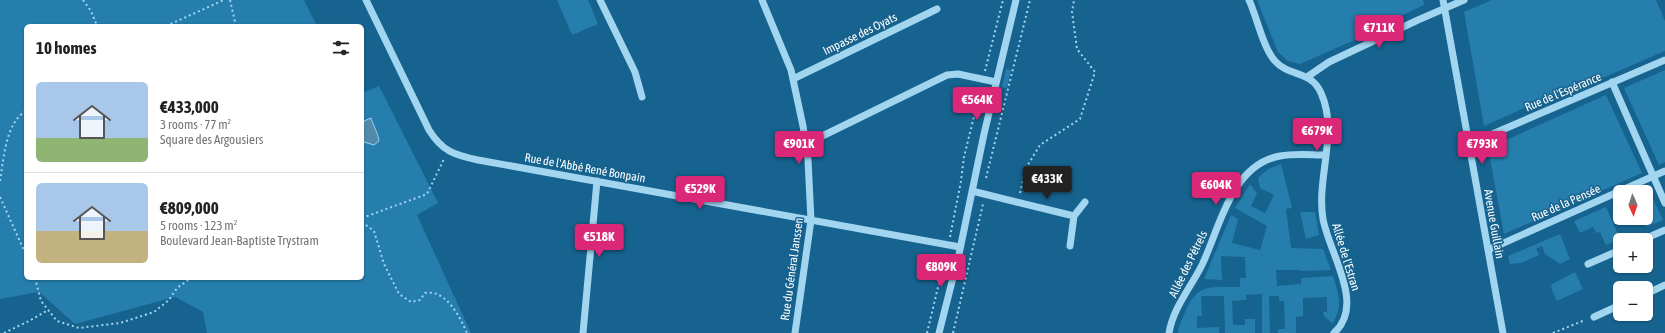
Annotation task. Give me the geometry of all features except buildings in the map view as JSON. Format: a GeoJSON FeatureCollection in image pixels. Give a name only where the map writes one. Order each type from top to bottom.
{"type":"FeatureCollection","features":[{"type":"Feature","properties":{"kind":"street","name":"Rue de l'Abbé René Bonpain"},"geometry":{"type":"LineString","coordinates":[[366,0],[427,126],[439,143],[448,151],[469,158],[960,247]]}},
{"type":"Feature","properties":{"kind":"street"},"geometry":{"type":"LineString","coordinates":[[600,0],[635,72],[642,97]]}},
{"type":"Feature","properties":{"kind":"street","name":"Rue du Général Janssen"},"geometry":{"type":"LineString","coordinates":[[762,0],[783,50],[793,79],[806,144],[810,185],[811,220],[795,333]]}},
{"type":"Feature","properties":{"kind":"street"},"geometry":{"type":"LineString","coordinates":[[939,333],[1016,0]]}},
{"type":"Feature","properties":{"kind":"street"},"geometry":{"type":"LineString","coordinates":[[1249,0],[1272,58],[1284,69],[1307,77],[1329,62],[1464,0]]}},
{"type":"Feature","properties":{"kind":"street","name":"Avenue Guillain"},"geometry":{"type":"LineString","coordinates":[[1443,0],[1503,333]]}},
{"type":"Feature","properties":{"kind":"street","name":"Impasse des Oyats"},"geometry":{"type":"LineString","coordinates":[[793,79],[937,9]]}},
{"type":"Feature","properties":{"kind":"street","name":"Rue de l'Espérance"},"geometry":{"type":"LineString","coordinates":[[1469,144],[1665,60]]}},
{"type":"Feature","properties":{"kind":"street"},"geometry":{"type":"LineString","coordinates":[[806,144],[947,75],[958,74],[996,82]]}},
{"type":"Feature","properties":{"kind":"street","name":"Allée de l'Estran"},"geometry":{"type":"LineString","coordinates":[[1307,77],[1317,86],[1325,103],[1328,128],[1323,216],[1325,230],[1346,288],[1347,301],[1345,318],[1334,333]]}},
{"type":"Feature","properties":{"kind":"street"},"geometry":{"type":"LineString","coordinates":[[1612,82],[1665,203]]}},
{"type":"Feature","properties":{"kind":"street","name":"Allée des Pétrels"},"geometry":{"type":"LineString","coordinates":[[1169,333],[1176,312],[1204,261],[1227,204],[1235,190],[1245,178],[1258,165],[1276,157],[1291,155],[1326,155]]}},
{"type":"Feature","properties":{"kind":"street","name":"Rue de la Pensée"},"geometry":{"type":"LineString","coordinates":[[1488,250],[1665,171]]}},
{"type":"Feature","properties":{"kind":"street"},"geometry":{"type":"LineString","coordinates":[[583,333],[597,181]]}},
{"type":"Feature","properties":{"kind":"street"},"geometry":{"type":"LineString","coordinates":[[972,191],[1074,216]]}},
{"type":"Feature","properties":{"kind":"street"},"geometry":{"type":"LineString","coordinates":[[1070,246],[1074,216],[1085,202]]}},
{"type":"Feature","properties":{"kind":"street"},"geometry":{"type":"LineString","coordinates":[[1653,235],[1665,230]]}},
{"type":"Feature","properties":{"kind":"street"},"geometry":{"type":"LineString","coordinates":[[1588,264],[1613,253]]}},
{"type":"Feature","properties":{"kind":"street"},"geometry":{"type":"LineString","coordinates":[[1653,291],[1665,285]]}},
{"type":"Feature","properties":{"kind":"street"},"geometry":{"type":"LineString","coordinates":[[1594,317],[1613,308]]}},
{"type":"Feature","properties":{"kind":"path"},"geometry":{"type":"LineString","coordinates":[[83,0],[91,11],[96,24]]}},
{"type":"Feature","properties":{"kind":"path"},"geometry":{"type":"LineString","coordinates":[[170,24],[224,0]]}},
{"type":"Feature","properties":{"kind":"path"},"geometry":{"type":"LineString","coordinates":[[230,0],[236,24]]}},
{"type":"Feature","properties":{"kind":"path"},"geometry":{"type":"LineString","coordinates":[[926,333],[948,245],[961,181],[964,158],[1002,0]]}},
{"type":"Feature","properties":{"kind":"path"},"geometry":{"type":"LineString","coordinates":[[953,333],[983,209],[988,170],[1030,0]]}},
{"type":"Feature","properties":{"kind":"path"},"geometry":{"type":"LineString","coordinates":[[1018,202],[1026,168],[1040,145],[1080,119],[1095,72],[1077,49],[1072,12],[1074,0]]}},
{"type":"Feature","properties":{"kind":"path"},"geometry":{"type":"LineString","coordinates":[[0,181],[4,154],[9,136],[16,119],[24,112]]}},
{"type":"Feature","properties":{"kind":"path"},"geometry":{"type":"LineString","coordinates":[[364,217],[427,194],[448,151]]}},
{"type":"Feature","properties":{"kind":"path"},"geometry":{"type":"LineString","coordinates":[[0,197],[24,251]]}},
{"type":"Feature","properties":{"kind":"path"},"geometry":{"type":"LineString","coordinates":[[364,224],[374,231],[384,264],[398,294],[411,302],[420,300],[425,293],[431,292],[441,296],[461,319],[467,333]]}},
{"type":"Feature","properties":{"kind":"path"},"geometry":{"type":"LineString","coordinates":[[36,280],[41,300],[57,321],[79,328],[120,323],[154,312],[169,300],[177,288],[188,280]]}},
{"type":"Feature","properties":{"kind":"path"},"geometry":{"type":"LineString","coordinates":[[4,333],[48,310]]}},
{"type":"Feature","properties":{"kind":"path"},"geometry":{"type":"LineString","coordinates":[[1553,333],[1594,317]]}},
{"type":"Feature","properties":{"kind":"shaded area"},"geometry":{"type":"Polygon","coordinates":[[[0,0],[304,0],[316,24],[24,24],[24,280],[364,280],[364,92],[379,86],[438,203],[417,215],[471,333],[207,333],[203,312],[175,297],[75,324],[39,292],[0,299],[0,0]]]}},
{"type":"Feature","properties":{"kind":"shaded area"},"geometry":{"type":"Polygon","coordinates":[[[557,0],[588,0],[598,24],[572,35],[557,0]]]}},
{"type":"Feature","properties":{"kind":"shaded area"},"geometry":{"type":"Polygon","coordinates":[[[1257,0],[1423,0],[1424,5],[1375,28],[1375,31],[1300,64],[1288,61],[1278,52],[1257,0]]]}},
{"type":"Feature","properties":{"kind":"shaded area"},"geometry":{"type":"Polygon","coordinates":[[[1492,0],[1656,0],[1665,21],[1665,51],[1542,104],[1540,101],[1484,126],[1464,12],[1492,0]]]}},
{"type":"Feature","properties":{"kind":"shaded area"},"geometry":{"type":"Polygon","coordinates":[[[1006,69],[1011,70],[1007,88],[1002,87],[1006,69]]]}},
{"type":"Feature","properties":{"kind":"shaded area"},"geometry":{"type":"Polygon","coordinates":[[[1665,70],[1665,162],[1659,165],[1624,88],[1665,70]]]}},
{"type":"Feature","properties":{"kind":"shaded area"},"geometry":{"type":"Polygon","coordinates":[[[1606,95],[1642,173],[1504,234],[1488,148],[1606,95]]]}},
{"type":"Feature","properties":{"kind":"shaded area"},"geometry":{"type":"Polygon","coordinates":[[[371,118],[379,141],[374,145],[364,142],[364,121],[371,118]]]}},
{"type":"Feature","properties":{"kind":"shaded area"},"geometry":{"type":"Polygon","coordinates":[[[1281,164],[1292,208],[1286,209],[1291,248],[1323,249],[1331,270],[1276,270],[1277,286],[1301,284],[1301,278],[1333,276],[1339,298],[1337,315],[1334,321],[1332,323],[1324,316],[1323,312],[1327,312],[1327,297],[1303,298],[1303,316],[1296,317],[1296,333],[1278,333],[1278,329],[1285,329],[1284,301],[1279,301],[1279,296],[1269,296],[1270,333],[1262,333],[1262,294],[1246,295],[1246,300],[1232,301],[1233,325],[1245,325],[1245,319],[1255,319],[1255,333],[1225,333],[1224,296],[1201,296],[1202,316],[1197,316],[1197,328],[1219,327],[1219,333],[1178,333],[1185,312],[1195,295],[1207,288],[1240,287],[1240,278],[1246,278],[1245,257],[1221,256],[1222,280],[1204,279],[1231,215],[1238,219],[1232,243],[1260,250],[1267,226],[1235,208],[1250,184],[1257,193],[1251,206],[1265,213],[1274,195],[1260,188],[1258,178],[1268,169],[1281,164]]]}},
{"type":"Feature","properties":{"kind":"shaded area"},"geometry":{"type":"Polygon","coordinates":[[[1653,199],[1663,220],[1653,224],[1653,199]]]}},
{"type":"Feature","properties":{"kind":"shaded area"},"geometry":{"type":"Polygon","coordinates":[[[1606,207],[1617,233],[1613,233],[1613,242],[1606,245],[1600,232],[1596,233],[1593,227],[1580,233],[1574,221],[1606,207]]]}},
{"type":"Feature","properties":{"kind":"shaded area"},"geometry":{"type":"Polygon","coordinates":[[[1300,212],[1315,212],[1319,235],[1306,239],[1300,212]]]}},
{"type":"Feature","properties":{"kind":"shaded area"},"geometry":{"type":"Polygon","coordinates":[[[1560,234],[1570,259],[1560,264],[1545,254],[1542,246],[1536,249],[1539,255],[1521,263],[1510,264],[1508,256],[1560,234]]]}},
{"type":"Feature","properties":{"kind":"shaded area"},"geometry":{"type":"Polygon","coordinates":[[[1575,272],[1583,289],[1557,301],[1551,288],[1552,284],[1575,272]]]}}]}
